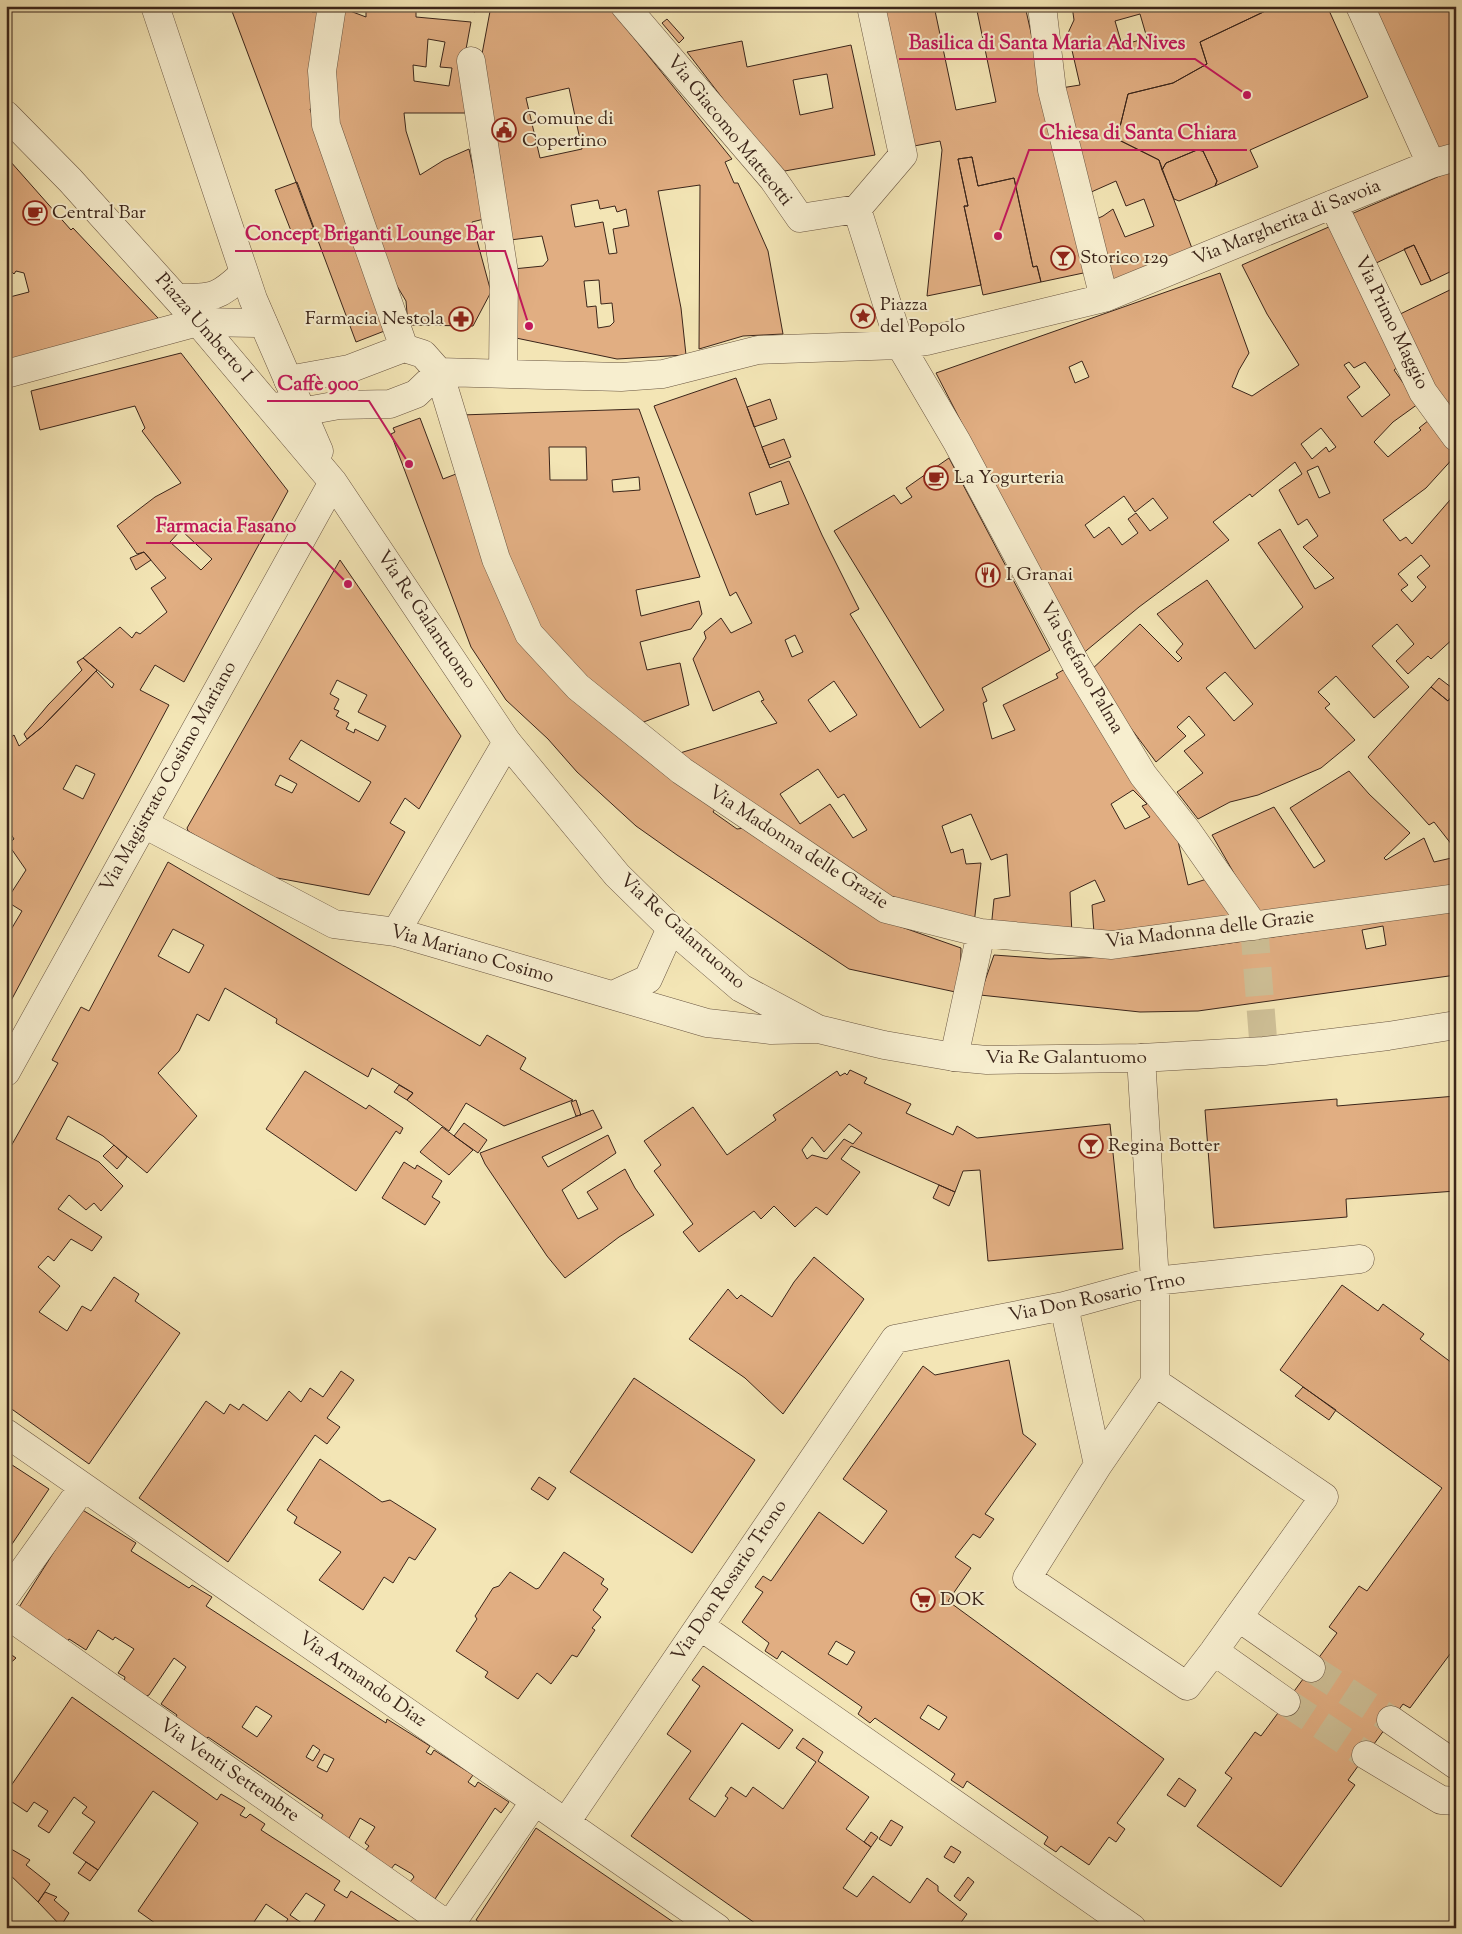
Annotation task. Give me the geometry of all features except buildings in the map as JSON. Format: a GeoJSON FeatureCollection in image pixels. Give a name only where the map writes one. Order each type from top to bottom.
{"type":"FeatureCollection","features":[{"type":"Feature","properties":{"kind":"street","name":"Piazza Umberto I"},"geometry":{"type":"LineString","coordinates":[[155,6],[244,272],[263,323],[333,482]]}},
{"type":"Feature","properties":{"kind":"street"},"geometry":{"type":"LineString","coordinates":[[332,6],[322,71],[326,125],[404,348]]}},
{"type":"Feature","properties":{"kind":"street","name":"Via Giacomo Matteotti"},"geometry":{"type":"LineString","coordinates":[[625,6],[773,179],[800,218],[857,208]]}},
{"type":"Feature","properties":{"kind":"street"},"geometry":{"type":"LineString","coordinates":[[871,6],[903,155],[857,208],[900,345]]}},
{"type":"Feature","properties":{"kind":"street"},"geometry":{"type":"LineString","coordinates":[[1042,6],[1052,90],[1104,298]]}},
{"type":"Feature","properties":{"kind":"street"},"geometry":{"type":"LineString","coordinates":[[1360,6],[1444,161]]}},
{"type":"Feature","properties":{"kind":"street"},"geometry":{"type":"LineString","coordinates":[[471,61],[504,273],[503,373]]}},
{"type":"Feature","properties":{"kind":"street","name":"Piazza Umberto I"},"geometry":{"type":"LineString","coordinates":[[6,115],[70,180],[177,298],[333,482]]}},
{"type":"Feature","properties":{"kind":"street","name":"Via Margherita di Savoia"},"geometry":{"type":"LineString","coordinates":[[439,372],[621,377],[663,374],[758,350],[900,345],[927,341],[1104,298],[1333,204],[1444,161]]}},
{"type":"Feature","properties":{"kind":"street","name":"Via Primo Maggio"},"geometry":{"type":"LineString","coordinates":[[1333,204],[1423,392],[1456,437]]}},
{"type":"Feature","properties":{"kind":"street"},"geometry":{"type":"LineString","coordinates":[[177,298],[207,298],[226,290],[244,272]]}},
{"type":"Feature","properties":{"kind":"street"},"geometry":{"type":"LineString","coordinates":[[6,374],[198,322],[263,323]]}},
{"type":"Feature","properties":{"kind":"street","name":"Via Stefano Palma"},"geometry":{"type":"LineString","coordinates":[[900,345],[957,442],[1077,666],[1143,775],[1188,832],[1254,926]]}},
{"type":"Feature","properties":{"kind":"street"},"geometry":{"type":"LineString","coordinates":[[266,403],[302,412],[339,405],[390,404],[416,394],[439,372],[423,354],[404,348],[349,369],[288,380]]}},
{"type":"Feature","properties":{"kind":"street","name":"Via Madonna delle Grazie"},"geometry":{"type":"LineString","coordinates":[[439,372],[496,559],[529,634],[578,687],[682,771],[886,909],[981,933],[1112,946],[1456,898]]}},
{"type":"Feature","properties":{"kind":"street","name":"Via Re Galantuomo"},"geometry":{"type":"LineString","coordinates":[[333,482],[507,742],[617,875],[671,928],[741,988],[818,1029],[884,1045],[954,1057],[986,1060],[1141,1058],[1264,1051],[1388,1036],[1456,1025]]}},
{"type":"Feature","properties":{"kind":"street","name":"Via Magistrato Cosimo Mariano"},"geometry":{"type":"LineString","coordinates":[[6,1072],[333,482]]}},
{"type":"Feature","properties":{"kind":"street"},"geometry":{"type":"LineString","coordinates":[[396,932],[507,742]]}},
{"type":"Feature","properties":{"kind":"street","name":"Via Mariano Cosimo"},"geometry":{"type":"LineString","coordinates":[[144,824],[334,924],[396,932],[707,1023],[771,1030],[818,1029]]}},
{"type":"Feature","properties":{"kind":"street"},"geometry":{"type":"LineString","coordinates":[[613,995],[648,978],[671,928]]}},
{"type":"Feature","properties":{"kind":"street"},"geometry":{"type":"LineString","coordinates":[[954,1057],[981,933]]}},
{"type":"Feature","properties":{"kind":"street"},"geometry":{"type":"LineString","coordinates":[[1141,1058],[1155,1281],[1155,1382],[1098,1465],[1027,1578],[1186,1686],[1214,1651],[1324,1498],[1155,1382]]}},
{"type":"Feature","properties":{"kind":"street","name":"Via Don Rosario Trno"},"geometry":{"type":"LineString","coordinates":[[894,1339],[1064,1306],[1155,1281],[1360,1259]]}},
{"type":"Feature","properties":{"kind":"street"},"geometry":{"type":"LineString","coordinates":[[1064,1306],[1098,1465]]}},
{"type":"Feature","properties":{"kind":"street","name":"Via Don Rosario Trono"},"geometry":{"type":"LineString","coordinates":[[566,1822],[894,1339]]}},
{"type":"Feature","properties":{"kind":"street","name":"Via Armando Diaz"},"geometry":{"type":"LineString","coordinates":[[6,1433],[717,1928]]}},
{"type":"Feature","properties":{"kind":"street"},"geometry":{"type":"LineString","coordinates":[[6,1595],[83,1486]]}},
{"type":"Feature","properties":{"kind":"street","name":"Via Venti Settembre"},"geometry":{"type":"LineString","coordinates":[[6,1614],[450,1927]]}},
{"type":"Feature","properties":{"kind":"street"},"geometry":{"type":"LineString","coordinates":[[1238,1617],[1311,1668]]}},
{"type":"Feature","properties":{"kind":"street"},"geometry":{"type":"LineString","coordinates":[[700,1626],[1132,1928]]}},
{"type":"Feature","properties":{"kind":"street"},"geometry":{"type":"LineString","coordinates":[[1214,1651],[1286,1702]]}},
{"type":"Feature","properties":{"kind":"street"},"geometry":{"type":"LineString","coordinates":[[1391,1720],[1456,1765]]}},
{"type":"Feature","properties":{"kind":"street"},"geometry":{"type":"LineString","coordinates":[[1366,1755],[1441,1800],[1456,1801]]}},
{"type":"Feature","properties":{"kind":"street"},"geometry":{"type":"LineString","coordinates":[[450,1927],[535,1800]]}},
{"type":"Feature","properties":{"kind":"tunnel"},"geometry":{"type":"LineString","coordinates":[[1254,926],[1264,1051]]}},
{"type":"Feature","properties":{"kind":"tunnel"},"geometry":{"type":"LineString","coordinates":[[1311,1668],[1391,1720]]}},
{"type":"Feature","properties":{"kind":"tunnel"},"geometry":{"type":"LineString","coordinates":[[1286,1702],[1366,1755]]}},
{"type":"Feature","properties":{"kind":"place","name":"Basilica di Santa Maria Ad Nives"},"geometry":{"type":"Point","coordinates":[1247,95]}},
{"type":"Feature","properties":{"kind":"place","name":"Comune di Copertino"},"geometry":{"type":"Point","coordinates":[504,130]}},
{"type":"Feature","properties":{"kind":"place","name":"Central Bar"},"geometry":{"type":"Point","coordinates":[35,213]}},
{"type":"Feature","properties":{"kind":"place","name":"Chiesa di Santa Chiara"},"geometry":{"type":"Point","coordinates":[998,236]}},
{"type":"Feature","properties":{"kind":"place","name":"Storico 129"},"geometry":{"type":"Point","coordinates":[1063,258]}},
{"type":"Feature","properties":{"kind":"place","name":"Piazza del Popolo"},"geometry":{"type":"Point","coordinates":[863,316]}},
{"type":"Feature","properties":{"kind":"place","name":"Farmacia Nestola"},"geometry":{"type":"Point","coordinates":[461,319]}},
{"type":"Feature","properties":{"kind":"place","name":"Concept Briganti Lounge Bar"},"geometry":{"type":"Point","coordinates":[529,326]}},
{"type":"Feature","properties":{"kind":"place","name":"Caffè 900"},"geometry":{"type":"Point","coordinates":[409,464]}},
{"type":"Feature","properties":{"kind":"place","name":"La Yogurteria"},"geometry":{"type":"Point","coordinates":[936,478]}},
{"type":"Feature","properties":{"kind":"place","name":"I Granai"},"geometry":{"type":"Point","coordinates":[988,575]}},
{"type":"Feature","properties":{"kind":"place","name":"Farmacia Fasano"},"geometry":{"type":"Point","coordinates":[348,584]}},
{"type":"Feature","properties":{"kind":"place","name":"Regina Botter"},"geometry":{"type":"Point","coordinates":[1091,1146]}},
{"type":"Feature","properties":{"kind":"place","name":"DOK"},"geometry":{"type":"Point","coordinates":[923,1600]}}]}
